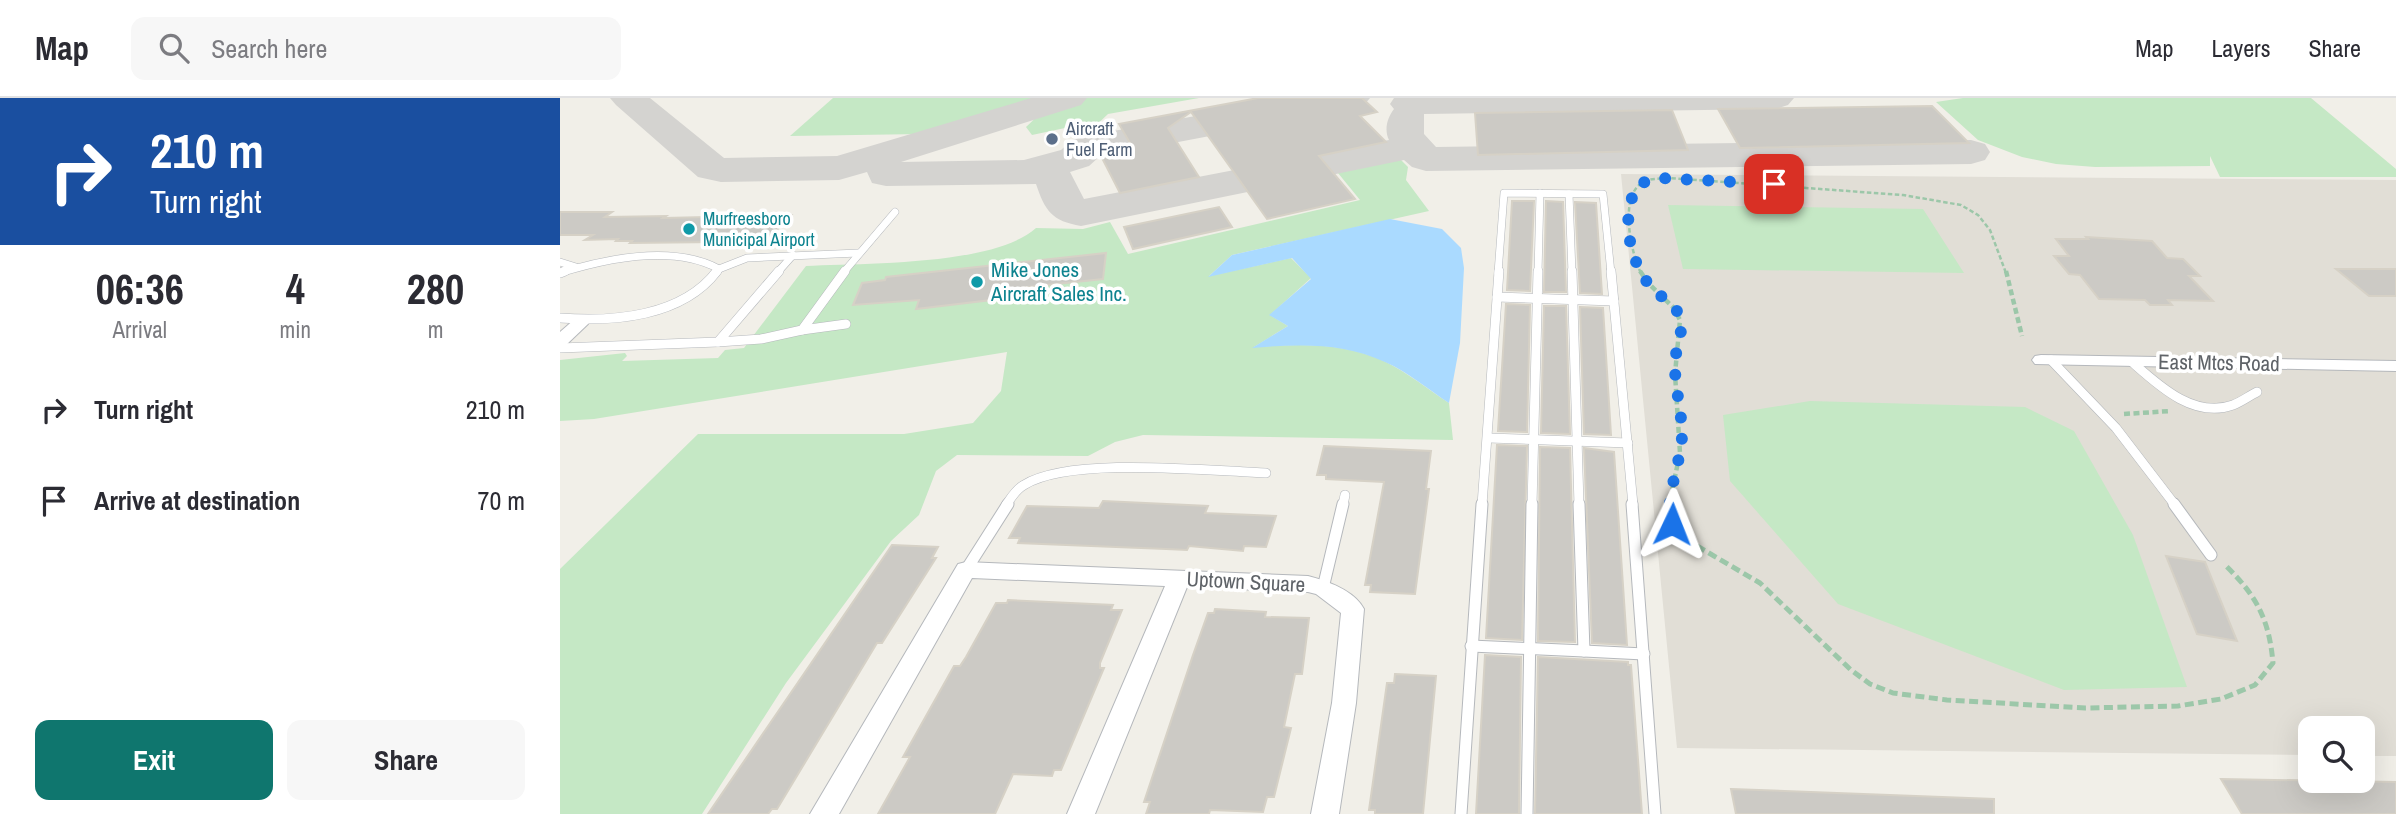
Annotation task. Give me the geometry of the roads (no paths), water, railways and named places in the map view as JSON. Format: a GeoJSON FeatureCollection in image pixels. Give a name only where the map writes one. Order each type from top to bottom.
{"type":"FeatureCollection","features":[{"type":"Feature","properties":{"kind":"street"},"geometry":{"type":"LineString","coordinates":[[560,341],[582,321]]}},
{"type":"Feature","properties":{"kind":"street","name":"East Mtcs Road"},"geometry":{"type":"LineString","coordinates":[[2046,360],[2396,366]]}},
{"type":"Feature","properties":{"kind":"street"},"geometry":{"type":"LineString","coordinates":[[824,814],[966,570]]}},
{"type":"Feature","properties":{"kind":"street","name":"Uptown Square"},"geometry":{"type":"LineString","coordinates":[[966,570],[1308,584],[1324,588],[1353,609],[1344,703],[1325,814]]}},
{"type":"Feature","properties":{"kind":"street"},"geometry":{"type":"LineString","coordinates":[[1081,814],[1179,579]]}},
{"type":"Feature","properties":{"kind":"lane"},"geometry":{"type":"LineString","coordinates":[[1461,814],[1504,193],[1603,194],[1628,443],[1656,814]]}},
{"type":"Feature","properties":{"kind":"lane"},"geometry":{"type":"LineString","coordinates":[[1527,814],[1533,439],[1541,193]]}},
{"type":"Feature","properties":{"kind":"lane"},"geometry":{"type":"LineString","coordinates":[[1569,194],[1584,651]]}},
{"type":"Feature","properties":{"kind":"lane"},"geometry":{"type":"LineString","coordinates":[[802,330],[858,253],[895,212]]}},
{"type":"Feature","properties":{"kind":"lane"},"geometry":{"type":"LineString","coordinates":[[560,318],[582,321],[663,308],[701,290],[712,282],[719,269],[747,258],[858,253]]}},
{"type":"Feature","properties":{"kind":"lane"},"geometry":{"type":"LineString","coordinates":[[718,342],[793,255]]}},
{"type":"Feature","properties":{"kind":"lane"},"geometry":{"type":"LineString","coordinates":[[560,273],[606,260],[689,258],[713,264],[719,269]]}},
{"type":"Feature","properties":{"kind":"lane"},"geometry":{"type":"LineString","coordinates":[[560,262],[577,267]]}},
{"type":"Feature","properties":{"kind":"lane"},"geometry":{"type":"LineString","coordinates":[[1497,297],[1615,301]]}},
{"type":"Feature","properties":{"kind":"lane"},"geometry":{"type":"LineString","coordinates":[[560,348],[761,339],[846,324]]}},
{"type":"Feature","properties":{"kind":"lane"},"geometry":{"type":"LineString","coordinates":[[2046,360],[2084,390],[2211,555]]}},
{"type":"Feature","properties":{"kind":"lane"},"geometry":{"type":"LineString","coordinates":[[2132,362],[2161,389],[2206,408],[2232,406],[2257,393]]}},
{"type":"Feature","properties":{"kind":"lane"},"geometry":{"type":"LineString","coordinates":[[1489,438],[1628,443]]}},
{"type":"Feature","properties":{"kind":"lane"},"geometry":{"type":"LineString","coordinates":[[966,570],[1021,486],[1048,475],[1081,469],[1266,473]]}},
{"type":"Feature","properties":{"kind":"lane"},"geometry":{"type":"LineString","coordinates":[[1324,588],[1345,495]]}},
{"type":"Feature","properties":{"kind":"lane"},"geometry":{"type":"LineString","coordinates":[[1471,646],[1644,654]]}},
{"type":"Feature","properties":{"kind":"water"},"geometry":{"type":"Polygon","coordinates":[[[1390,219],[1442,229],[1461,248],[1464,268],[1460,343],[1449,403],[1394,366],[1369,355],[1320,346],[1252,348],[1288,326],[1269,315],[1311,279],[1292,258],[1208,277],[1232,255],[1390,219]]]}},
{"type":"Feature","properties":{"kind":"place","name":"Aircraft Fuel Farm"},"geometry":{"type":"Point","coordinates":[1052,139]}},
{"type":"Feature","properties":{"kind":"place","name":"Murfreesboro Municipal Airport"},"geometry":{"type":"Point","coordinates":[689,229]}},
{"type":"Feature","properties":{"kind":"place","name":"Mike Jones Aircraft Sales Inc."},"geometry":{"type":"Point","coordinates":[977,282]}}]}
